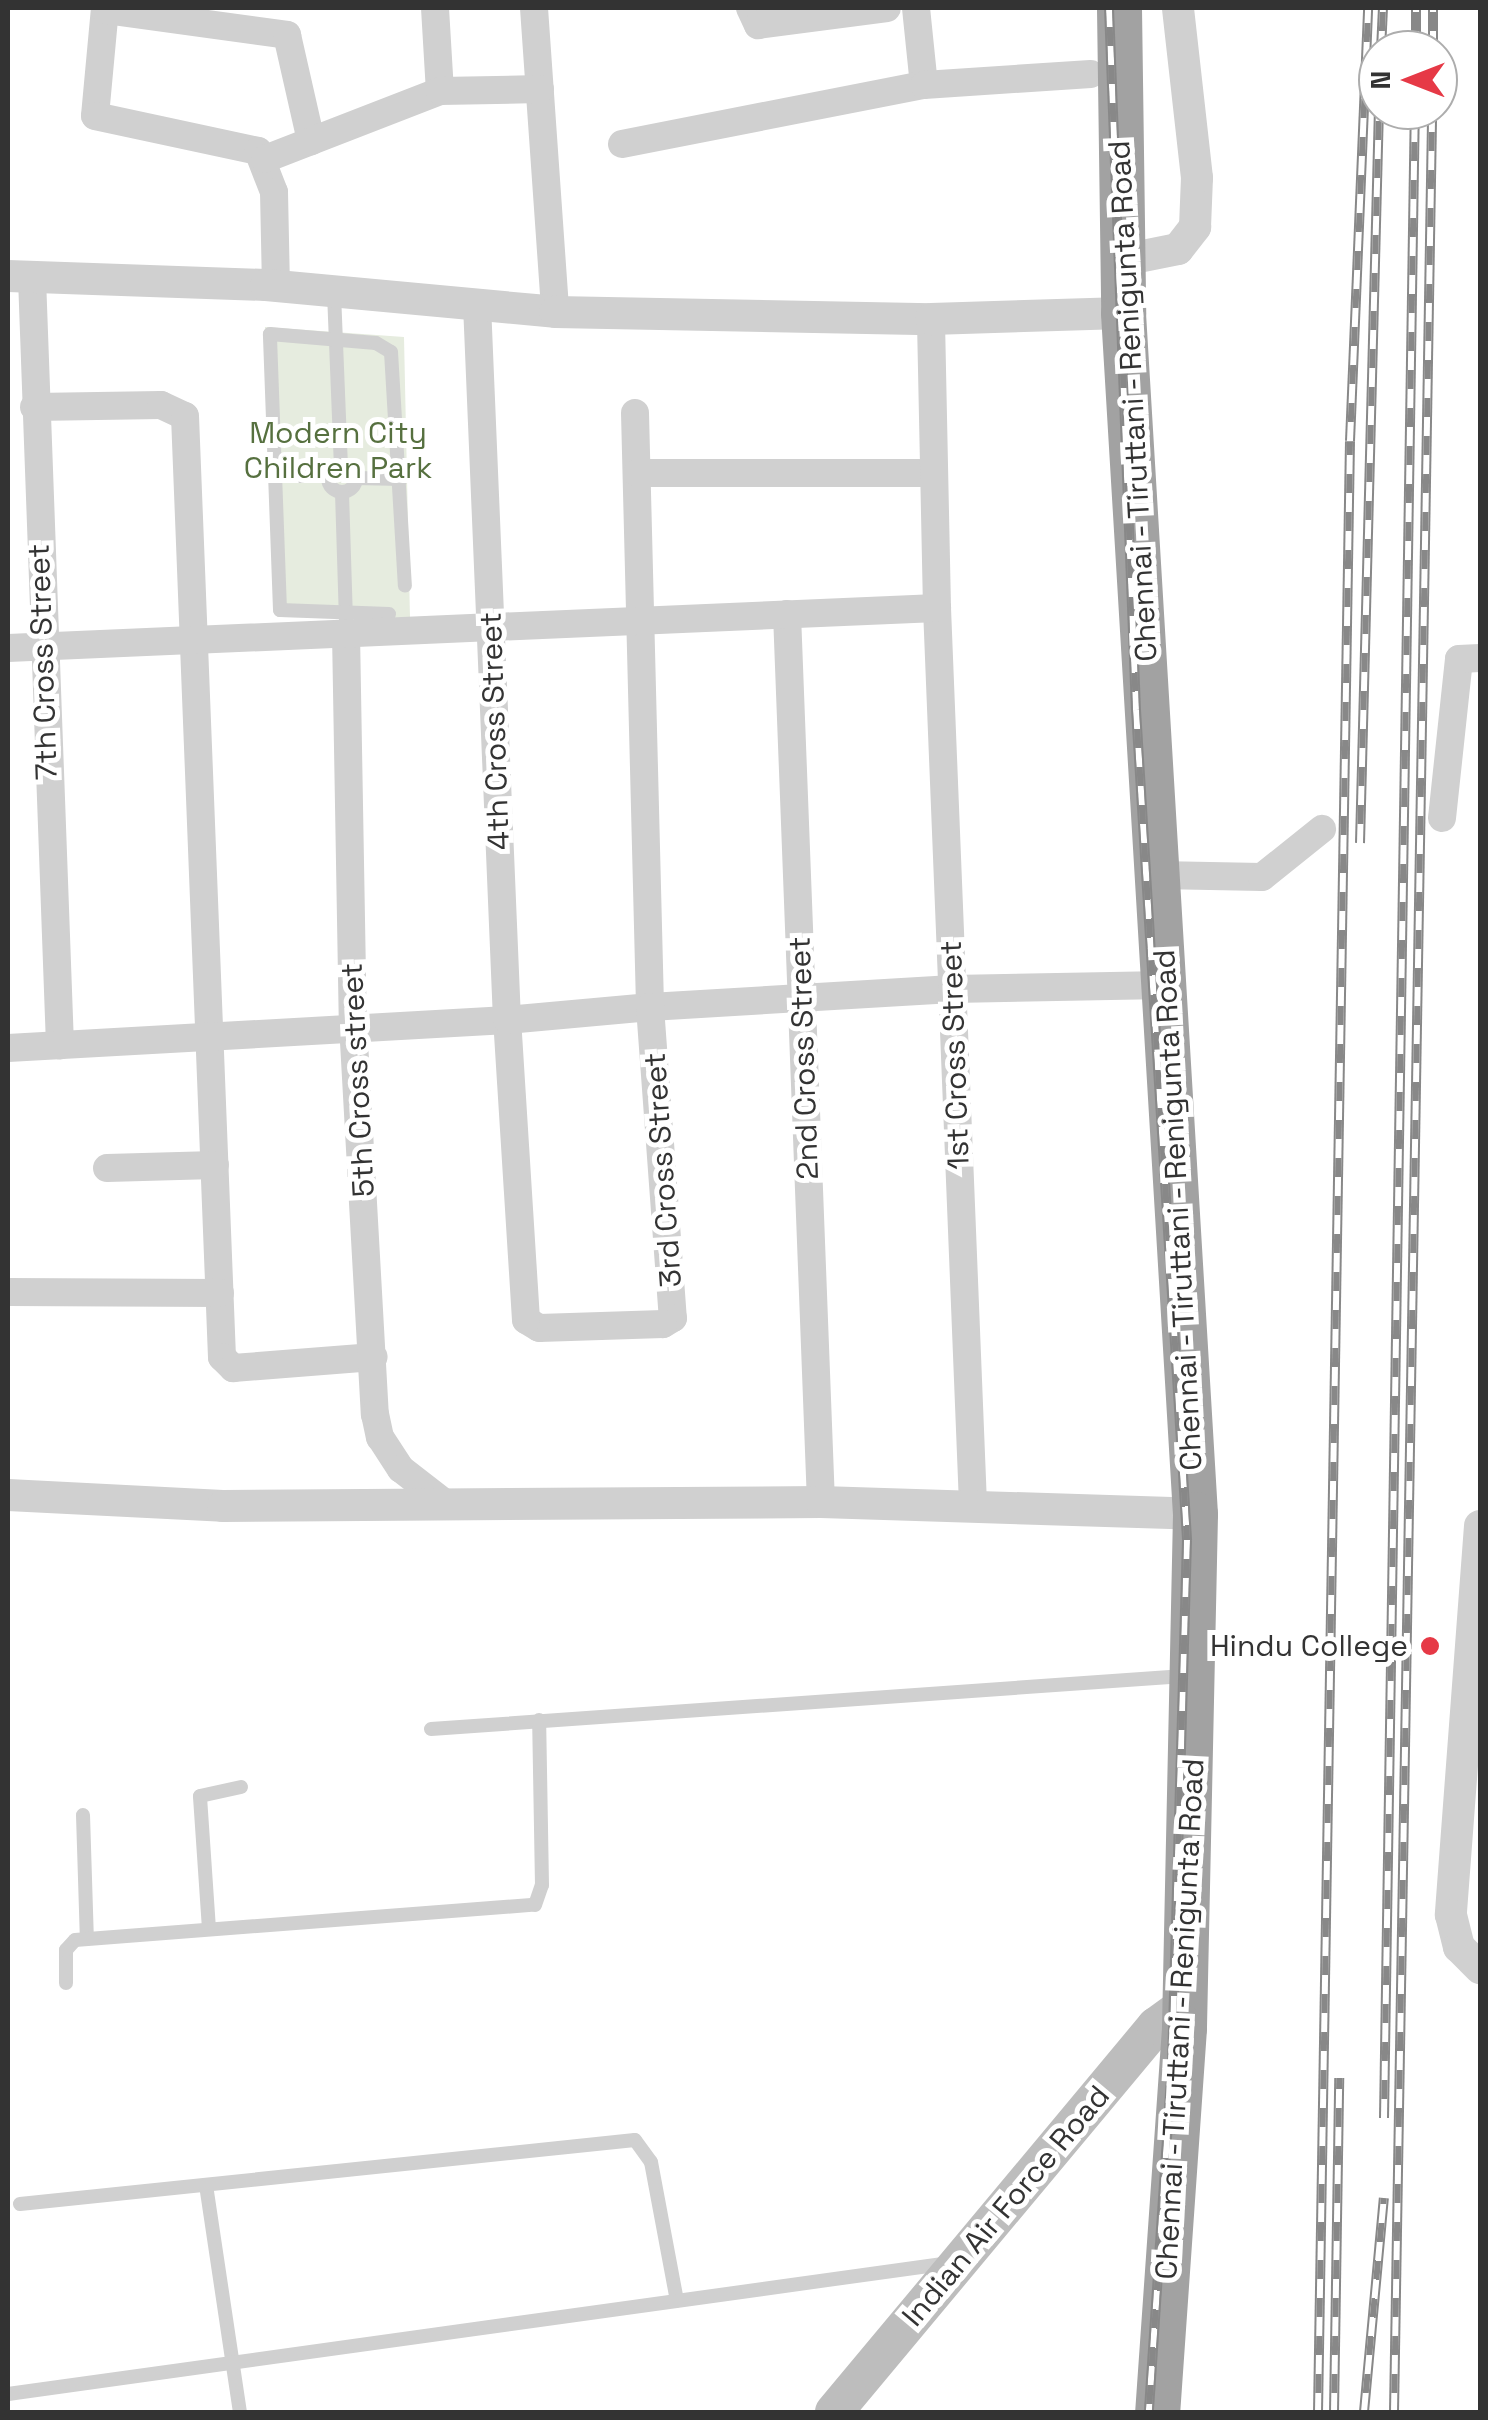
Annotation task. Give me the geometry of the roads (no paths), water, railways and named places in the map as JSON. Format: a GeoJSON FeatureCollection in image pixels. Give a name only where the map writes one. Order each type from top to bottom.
{"type":"FeatureCollection","features":[{"type":"Feature","properties":{"kind":"highway","name":"Chennai - Tiruttani - Renigunta Road"},"geometry":{"type":"LineString","coordinates":[[1090,8],[1091,74],[1109,314],[1158,875],[1150,985]]}},
{"type":"Feature","properties":{"kind":"highway","name":"Chennai - Tiruttani - Renigunta Road"},"geometry":{"type":"LineString","coordinates":[[1118,8],[1123,260],[1109,314],[1181,1514],[1180,1676],[1157,2412]]}},
{"type":"Feature","properties":{"kind":"highway","name":"Chennai - Tiruttani - Renigunta Road"},"geometry":{"type":"LineString","coordinates":[[1128,2412],[1170,2016]]}},
{"type":"Feature","properties":{"kind":"main road","name":"Indian Air Force Road"},"geometry":{"type":"LineString","coordinates":[[834,2412],[1170,2016]]}},
{"type":"Feature","properties":{"kind":"street"},"geometry":{"type":"LineString","coordinates":[[435,8],[440,91]]}},
{"type":"Feature","properties":{"kind":"street"},"geometry":{"type":"LineString","coordinates":[[534,8],[555,312]]}},
{"type":"Feature","properties":{"kind":"street"},"geometry":{"type":"LineString","coordinates":[[750,8],[758,25],[873,9]]}},
{"type":"Feature","properties":{"kind":"street"},"geometry":{"type":"LineString","coordinates":[[916,8],[924,85]]}},
{"type":"Feature","properties":{"kind":"street"},"geometry":{"type":"LineString","coordinates":[[1123,260],[1178,249],[1196,228],[1197,178],[1178,8]]}},
{"type":"Feature","properties":{"kind":"street"},"geometry":{"type":"LineString","coordinates":[[276,286],[274,192],[265,159],[248,145],[95,116],[105,9],[282,19],[293,44],[311,142]]}},
{"type":"Feature","properties":{"kind":"street"},"geometry":{"type":"LineString","coordinates":[[622,144],[924,85],[1091,74]]}},
{"type":"Feature","properties":{"kind":"street"},"geometry":{"type":"LineString","coordinates":[[265,159],[440,91],[540,88]]}},
{"type":"Feature","properties":{"kind":"street"},"geometry":{"type":"LineString","coordinates":[[20,277],[276,286],[555,312],[931,319],[1109,314]]}},
{"type":"Feature","properties":{"kind":"street","name":"7th Cross Street"},"geometry":{"type":"LineString","coordinates":[[20,277],[34,408],[60,1045]]}},
{"type":"Feature","properties":{"kind":"street","name":"4th Cross Street"},"geometry":{"type":"LineString","coordinates":[[477,305],[515,1158]]}},
{"type":"Feature","properties":{"kind":"street","name":"1st Cross Street"},"geometry":{"type":"LineString","coordinates":[[931,319],[937,608],[973,1503]]}},
{"type":"Feature","properties":{"kind":"street"},"geometry":{"type":"LineString","coordinates":[[34,408],[161,405],[185,416],[190,636],[222,1357],[233,1368],[374,1357]]}},
{"type":"Feature","properties":{"kind":"street"},"geometry":{"type":"LineString","coordinates":[[635,412],[650,1007]]}},
{"type":"Feature","properties":{"kind":"street"},"geometry":{"type":"LineString","coordinates":[[637,473],[934,472]]}},
{"type":"Feature","properties":{"kind":"street"},"geometry":{"type":"LineString","coordinates":[[8,648],[346,624],[492,627],[937,608]]}},
{"type":"Feature","properties":{"kind":"street","name":"2nd Cross Street"},"geometry":{"type":"LineString","coordinates":[[787,614],[821,1502]]}},
{"type":"Feature","properties":{"kind":"street","name":"5th Cross street"},"geometry":{"type":"LineString","coordinates":[[346,624],[353,1024],[380,1436],[401,1469],[440,1500]]}},
{"type":"Feature","properties":{"kind":"street"},"geometry":{"type":"LineString","coordinates":[[1442,818],[1459,659],[1480,658]]}},
{"type":"Feature","properties":{"kind":"street"},"geometry":{"type":"LineString","coordinates":[[1158,875],[1262,877],[1322,829]]}},
{"type":"Feature","properties":{"kind":"street"},"geometry":{"type":"LineString","coordinates":[[8,1048],[210,1032],[507,1020],[650,1007],[952,989],[1150,985]]}},
{"type":"Feature","properties":{"kind":"street","name":"3rd Cross Street"},"geometry":{"type":"LineString","coordinates":[[515,1158],[530,1324],[663,1324],[673,1318],[650,1007]]}},
{"type":"Feature","properties":{"kind":"street"},"geometry":{"type":"LineString","coordinates":[[108,1168],[215,1165]]}},
{"type":"Feature","properties":{"kind":"street"},"geometry":{"type":"LineString","coordinates":[[8,1292],[220,1294]]}},
{"type":"Feature","properties":{"kind":"street"},"geometry":{"type":"LineString","coordinates":[[8,1495],[223,1506],[440,1500],[973,1503],[1181,1514]]}},
{"type":"Feature","properties":{"kind":"street"},"geometry":{"type":"LineString","coordinates":[[1473,1955],[1451,1915],[1471,1829],[1480,1526]]}},
{"type":"Feature","properties":{"kind":"lane"},"geometry":{"type":"LineString","coordinates":[[334,292],[340,464],[356,478],[401,479]]}},
{"type":"Feature","properties":{"kind":"lane"},"geometry":{"type":"LineString","coordinates":[[388,614],[346,624],[280,610],[268,337],[376,344],[391,352],[406,586]]}},
{"type":"Feature","properties":{"kind":"lane"},"geometry":{"type":"LineString","coordinates":[[273,476],[327,476],[340,464]]}},
{"type":"Feature","properties":{"kind":"lane"},"geometry":{"type":"LineString","coordinates":[[327,476],[331,488],[342,493]]}},
{"type":"Feature","properties":{"kind":"lane"},"geometry":{"type":"LineString","coordinates":[[346,624],[342,493],[356,478]]}},
{"type":"Feature","properties":{"kind":"lane"},"geometry":{"type":"LineString","coordinates":[[431,1729],[1180,1676]]}},
{"type":"Feature","properties":{"kind":"lane"},"geometry":{"type":"LineString","coordinates":[[66,1983],[67,1944],[87,1939],[535,1905],[542,1885],[539,1720]]}},
{"type":"Feature","properties":{"kind":"lane"},"geometry":{"type":"LineString","coordinates":[[208,1929],[200,1796],[241,1786]]}},
{"type":"Feature","properties":{"kind":"lane"},"geometry":{"type":"LineString","coordinates":[[83,1816],[87,1939]]}},
{"type":"Feature","properties":{"kind":"lane"},"geometry":{"type":"LineString","coordinates":[[20,2204],[635,2140],[651,2162],[677,2300]]}},
{"type":"Feature","properties":{"kind":"lane"},"geometry":{"type":"LineString","coordinates":[[206,2184],[240,2412]]}},
{"type":"Feature","properties":{"kind":"lane"},"geometry":{"type":"LineString","coordinates":[[8,2394],[960,2261]]}},
{"type":"Feature","properties":{"kind":"railway"},"geometry":{"type":"LineString","coordinates":[[1109,8],[1136,710],[1187,1540],[1172,2063],[1149,2412]]}},
{"type":"Feature","properties":{"kind":"railway"},"geometry":{"type":"LineString","coordinates":[[1318,2412],[1350,441],[1368,8]]}},
{"type":"Feature","properties":{"kind":"railway"},"geometry":{"type":"LineString","coordinates":[[1382,30],[1383,8]]}},
{"type":"Feature","properties":{"kind":"railway"},"geometry":{"type":"LineString","coordinates":[[1416,8],[1416,30]]}},
{"type":"Feature","properties":{"kind":"railway"},"geometry":{"type":"LineString","coordinates":[[1433,8],[1433,30]]}},
{"type":"Feature","properties":{"kind":"railway"},"geometry":{"type":"LineString","coordinates":[[1360,843],[1378,130]]}},
{"type":"Feature","properties":{"kind":"railway"},"geometry":{"type":"LineString","coordinates":[[1384,2118],[1415,130]]}},
{"type":"Feature","properties":{"kind":"railway"},"geometry":{"type":"LineString","coordinates":[[1394,2412],[1432,130]]}},
{"type":"Feature","properties":{"kind":"railway"},"geometry":{"type":"LineString","coordinates":[[1334,2412],[1339,2078]]}},
{"type":"Feature","properties":{"kind":"railway"},"geometry":{"type":"LineString","coordinates":[[1364,2412],[1384,2198]]}},
{"type":"Feature","properties":{"kind":"place","name":"Hindu College"},"geometry":{"type":"Point","coordinates":[1430,1646]}},
{"type":"Feature","properties":{"kind":"park label","name":"Modern City Children Park"},"geometry":{"type":"Point","coordinates":[338,450]}}]}
